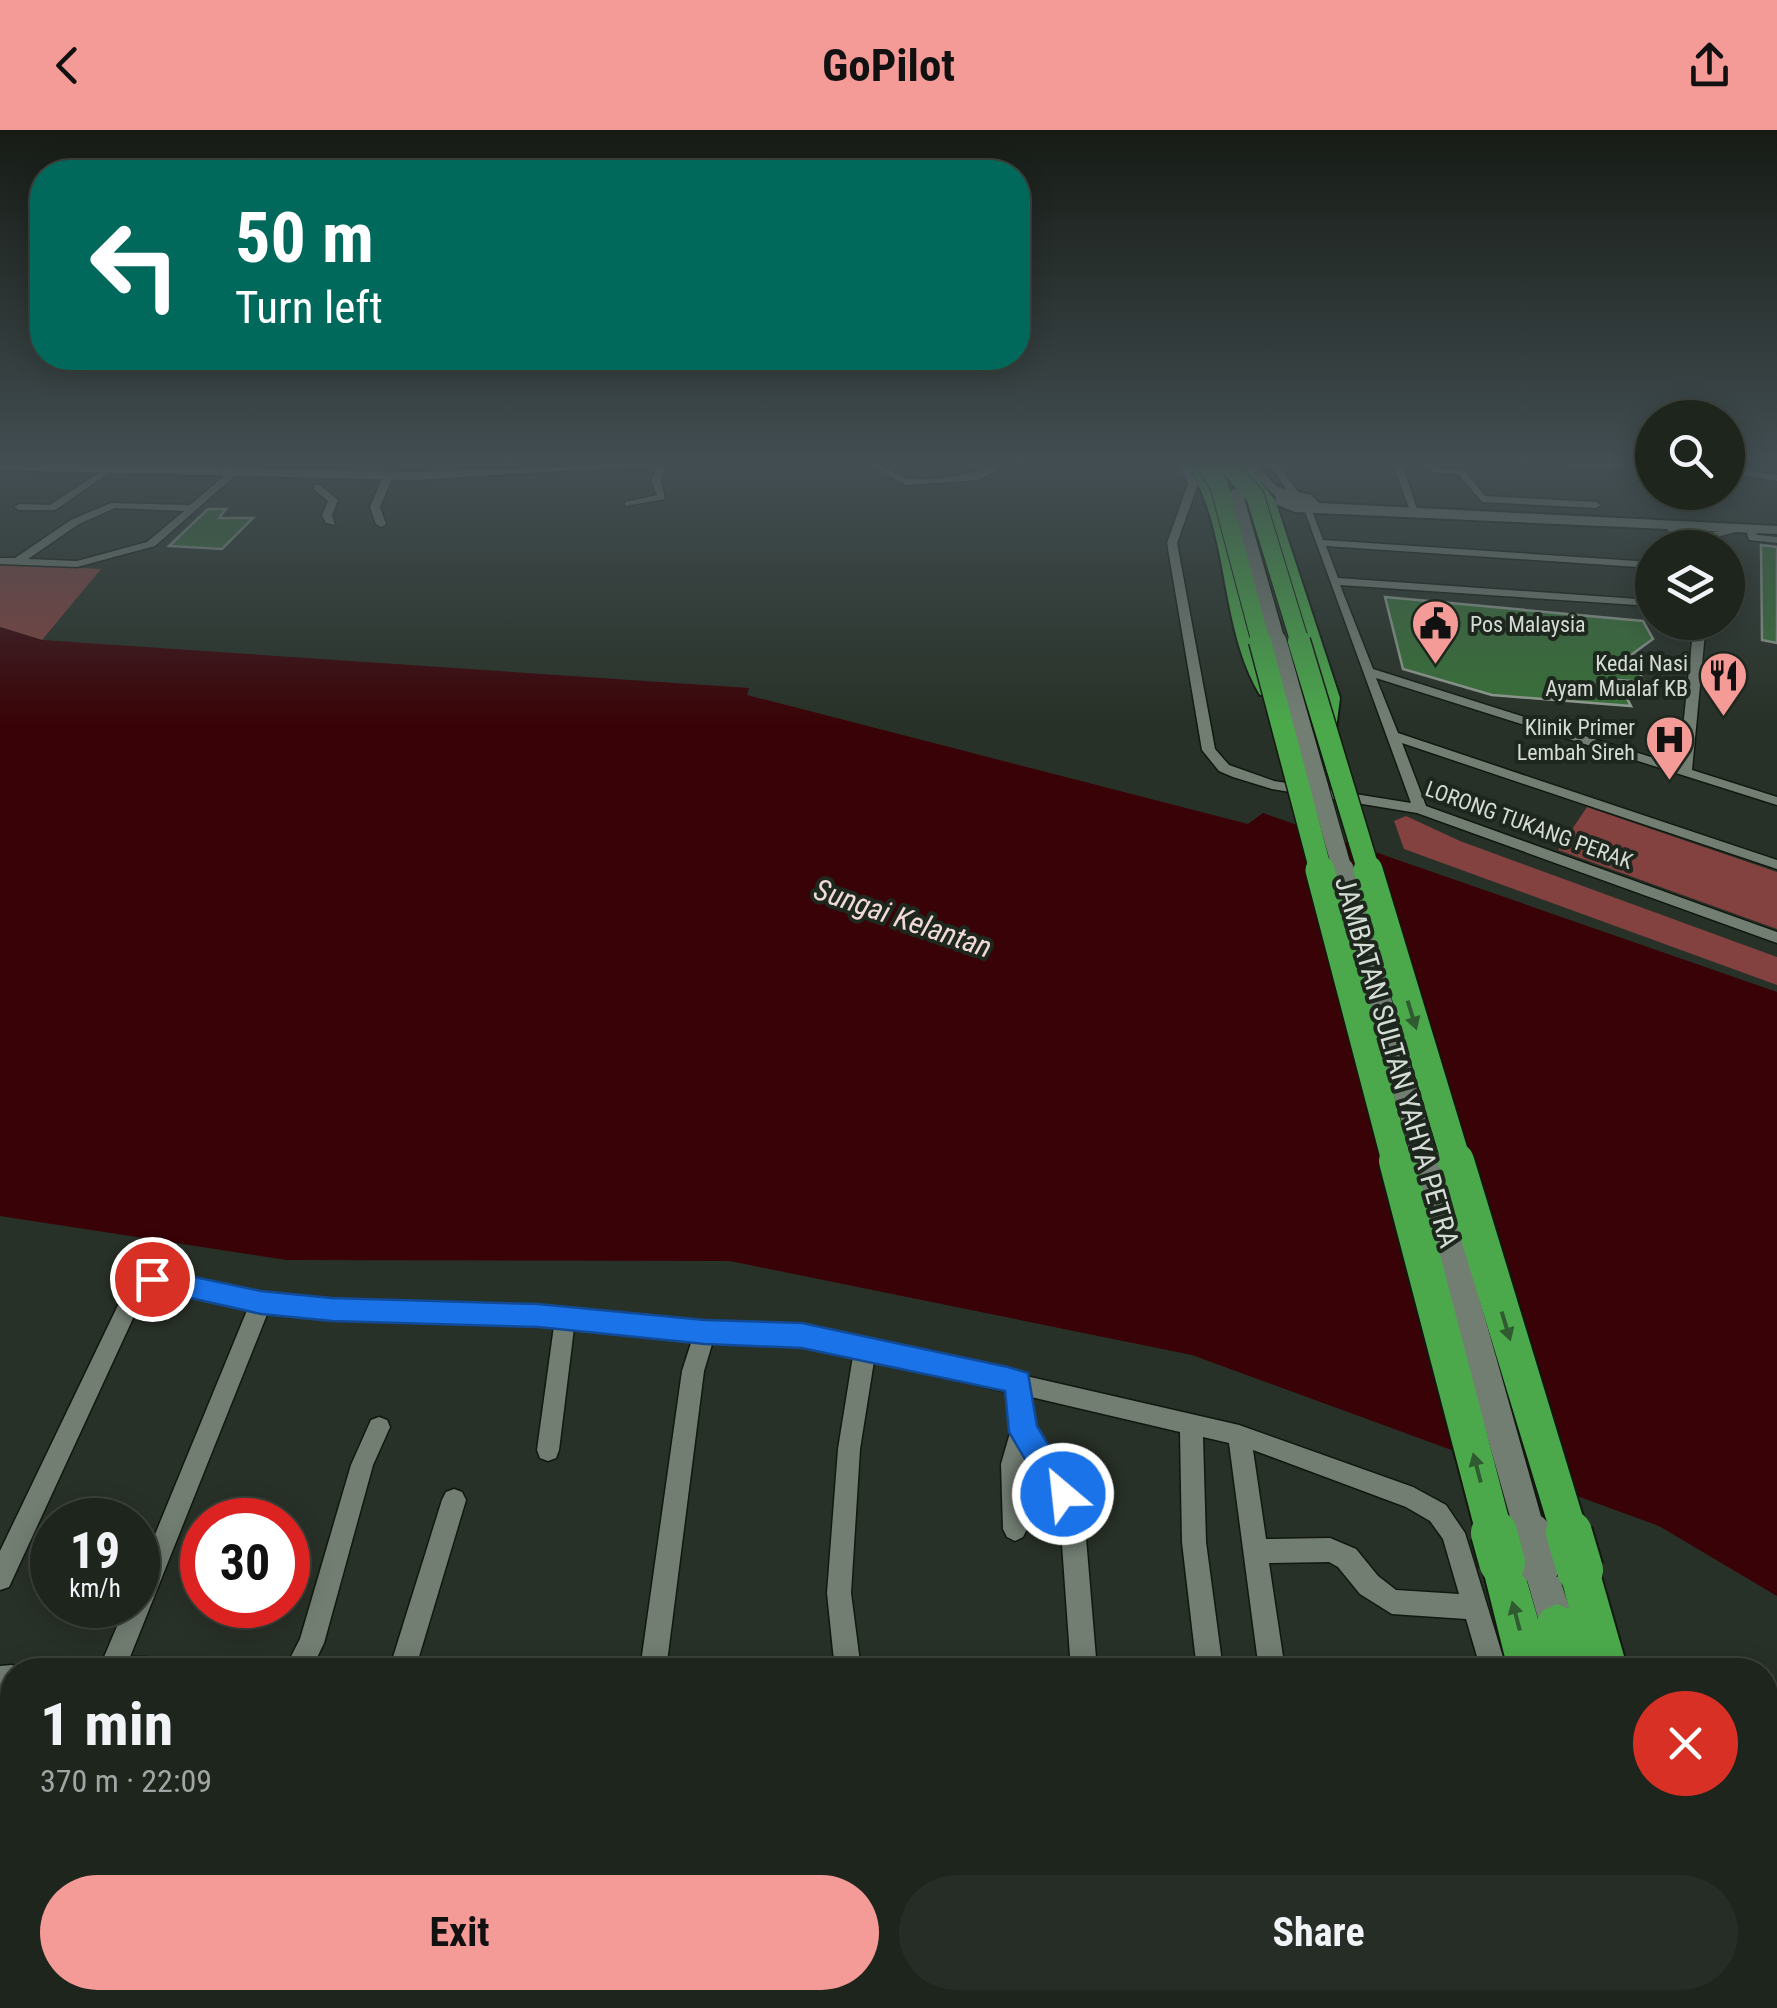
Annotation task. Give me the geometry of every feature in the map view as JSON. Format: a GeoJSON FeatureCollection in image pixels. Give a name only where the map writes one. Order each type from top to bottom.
{"type":"FeatureCollection","features":[{"type":"Feature","properties":{"kind":"highway"},"geometry":{"type":"LineString","coordinates":[[1226,550],[1250,650],[1283,730]]}},
{"type":"Feature","properties":{"kind":"highway","name":"JAMBATAN SULTAN YAHYA PETRA"},"geometry":{"type":"LineString","coordinates":[[1236,550],[1283,730],[1540,1566]]}},
{"type":"Feature","properties":{"kind":"highway","name":"JAMBATAN SULTAN YAHYA PETRA"},"geometry":{"type":"LineString","coordinates":[[1271,550],[1327,732],[1540,1566]]}},
{"type":"Feature","properties":{"kind":"highway"},"geometry":{"type":"LineString","coordinates":[[1282,550],[1328,698],[1327,732]]}},
{"type":"Feature","properties":{"kind":"highway"},"geometry":{"type":"LineString","coordinates":[[1531,1658],[1540,1566]]}},
{"type":"Feature","properties":{"kind":"highway"},"geometry":{"type":"LineString","coordinates":[[1540,1566],[1598,1658]]}},
{"type":"Feature","properties":{"kind":"highway"},"geometry":{"type":"LineString","coordinates":[[1557,1626],[1566,1658]]}},
{"type":"Feature","properties":{"kind":"main road","name":"JAMBATAN SULTAN YAHYA PETRA"},"geometry":{"type":"LineString","coordinates":[[1251,550],[1557,1626]]}},
{"type":"Feature","properties":{"kind":"street"},"geometry":{"type":"LineString","coordinates":[[16,562],[34,550]]}},
{"type":"Feature","properties":{"kind":"street"},"geometry":{"type":"LineString","coordinates":[[0,562],[86,563],[128,550]]}},
{"type":"Feature","properties":{"kind":"street","name":"LORONG TUKANG PERAK"},"geometry":{"type":"LineString","coordinates":[[1174,550],[1209,750],[1224,768],[1272,784],[1420,809],[1777,938]]}},
{"type":"Feature","properties":{"kind":"street"},"geometry":{"type":"LineString","coordinates":[[1322,550],[1420,809]]}},
{"type":"Feature","properties":{"kind":"street"},"geometry":{"type":"LineString","coordinates":[[1462,550],[1635,564]]}},
{"type":"Feature","properties":{"kind":"street"},"geometry":{"type":"LineString","coordinates":[[1334,581],[1635,602]]}},
{"type":"Feature","properties":{"kind":"street"},"geometry":{"type":"LineString","coordinates":[[1684,772],[1698,640]]}},
{"type":"Feature","properties":{"kind":"street"},"geometry":{"type":"LineString","coordinates":[[1368,671],[1777,801]]}},
{"type":"Feature","properties":{"kind":"street"},"geometry":{"type":"LineString","coordinates":[[1393,736],[1777,865]]}},
{"type":"Feature","properties":{"kind":"street"},"geometry":{"type":"LineString","coordinates":[[0,1578],[140,1280],[261,1302],[332,1310],[565,1319],[802,1336],[1240,1435],[1430,1506],[1448,1521],[1491,1658]]}},
{"type":"Feature","properties":{"kind":"street"},"geometry":{"type":"LineString","coordinates":[[116,1658],[261,1302]]}},
{"type":"Feature","properties":{"kind":"street"},"geometry":{"type":"LineString","coordinates":[[548,1450],[565,1319]]}},
{"type":"Feature","properties":{"kind":"street"},"geometry":{"type":"LineString","coordinates":[[655,1658],[693,1371],[705,1332]]}},
{"type":"Feature","properties":{"kind":"street"},"geometry":{"type":"LineString","coordinates":[[847,1658],[839,1593],[849,1449],[865,1348]]}},
{"type":"Feature","properties":{"kind":"street"},"geometry":{"type":"LineString","coordinates":[[1014,1529],[1012,1464],[1023,1432],[1018,1382]]}},
{"type":"Feature","properties":{"kind":"street"},"geometry":{"type":"LineString","coordinates":[[1191,1424],[1194,1542],[1208,1658]]}},
{"type":"Feature","properties":{"kind":"street"},"geometry":{"type":"LineString","coordinates":[[303,1658],[312,1639],[363,1462],[379,1427]]}},
{"type":"Feature","properties":{"kind":"street"},"geometry":{"type":"LineString","coordinates":[[1023,1432],[1046,1462],[1072,1514],[1083,1658]]}},
{"type":"Feature","properties":{"kind":"street"},"geometry":{"type":"LineString","coordinates":[[1240,1435],[1270,1658]]}},
{"type":"Feature","properties":{"kind":"street"},"geometry":{"type":"LineString","coordinates":[[406,1658],[454,1500]]}},
{"type":"Feature","properties":{"kind":"street"},"geometry":{"type":"LineString","coordinates":[[1255,1551],[1330,1550],[1347,1558],[1369,1585],[1392,1602],[1476,1607]]}},
{"type":"Feature","properties":{"kind":"shaded area"},"geometry":{"type":"Polygon","coordinates":[[[0,564],[101,569],[42,640],[0,627],[0,564]]]}},
{"type":"Feature","properties":{"kind":"shaded area"},"geometry":{"type":"Polygon","coordinates":[[[1587,807],[1777,872],[1777,929],[1558,850],[1587,807]]]}},
{"type":"Feature","properties":{"kind":"shaded area"},"geometry":{"type":"Polygon","coordinates":[[[1406,816],[1460,841],[1777,957],[1777,985],[1404,849],[1394,821],[1406,816]]]}},
{"type":"Feature","properties":{"kind":"water","name":"Sungai Kelantan"},"geometry":{"type":"Polygon","coordinates":[[[0,627],[42,640],[749,688],[747,695],[1248,824],[1263,813],[1777,992],[1777,1596],[1659,1526],[1192,1355],[730,1261],[287,1260],[0,1216],[0,627]]]}},
{"type":"Feature","properties":{"kind":"building"},"geometry":{"type":"Polygon","coordinates":[[[1761,550],[1777,550],[1777,643],[1762,640],[1761,550]]]}},
{"type":"Feature","properties":{"kind":"building"},"geometry":{"type":"Polygon","coordinates":[[[1385,597],[1635,620],[1635,640],[1652,640],[1631,655],[1644,682],[1617,680],[1631,706],[1492,695],[1403,669],[1385,597]]]}},
{"type":"Feature","properties":{"kind":"place","name":"Pos Malaysia"},"geometry":{"type":"Point","coordinates":[1435,666]}},
{"type":"Feature","properties":{"kind":"place","name":"Kedai Nasi Ayam Mualaf KB"},"geometry":{"type":"Point","coordinates":[1723,718]}},
{"type":"Feature","properties":{"kind":"place","name":"Klinik Primer Lembah Sireh"},"geometry":{"type":"Point","coordinates":[1670,782]}},
{"type":"Feature","properties":{"kind":"route"},"geometry":{"type":"LineString","coordinates":[[152,1279],[261,1302],[332,1310],[538,1316],[705,1332],[802,1336],[1008,1379],[1018,1382],[1023,1432],[1038,1449],[1063,1494]]}}]}
